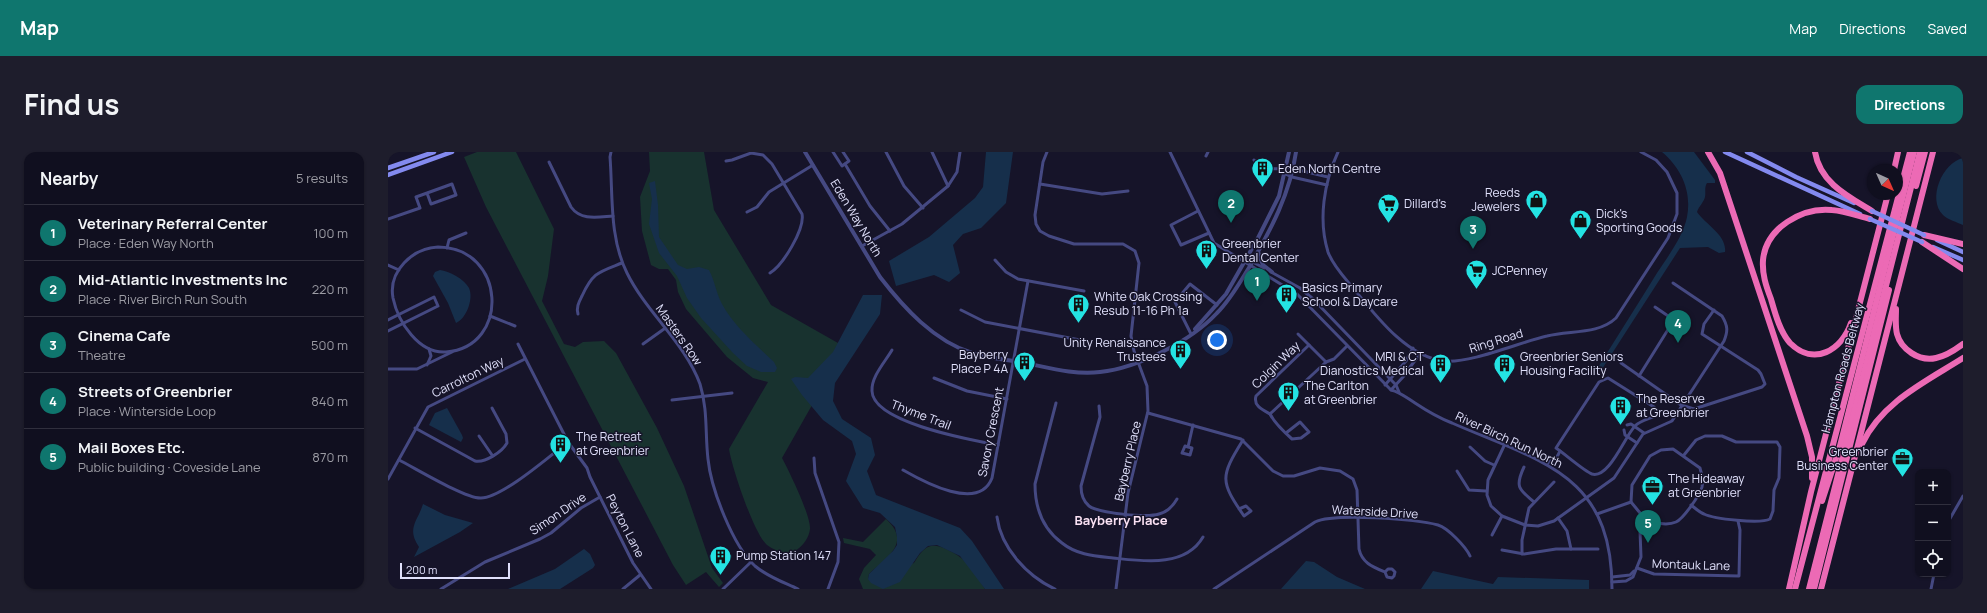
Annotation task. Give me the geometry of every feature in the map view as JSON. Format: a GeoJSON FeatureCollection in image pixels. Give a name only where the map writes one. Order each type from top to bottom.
{"type":"FeatureCollection","features":[{"type":"Feature","properties":{"kind":"highway"},"geometry":{"type":"LineString","coordinates":[[1708,152],[1720,173],[1807,436],[1812,468],[1808,504]]}},
{"type":"Feature","properties":{"kind":"highway"},"geometry":{"type":"LineString","coordinates":[[1815,152],[1819,165],[1831,183],[1839,191],[1872,211]]}},
{"type":"Feature","properties":{"kind":"highway"},"geometry":{"type":"LineString","coordinates":[[1894,164],[1895,152]]}},
{"type":"Feature","properties":{"kind":"highway"},"geometry":{"type":"LineString","coordinates":[[1895,164],[1898,152]]}},
{"type":"Feature","properties":{"kind":"highway","name":"Hampton Roads Beltway"},"geometry":{"type":"LineString","coordinates":[[1796,589],[1910,152]]}},
{"type":"Feature","properties":{"kind":"highway"},"geometry":{"type":"LineString","coordinates":[[1813,523],[1827,489],[1840,446],[1914,152]]}},
{"type":"Feature","properties":{"kind":"highway"},"geometry":{"type":"LineString","coordinates":[[1809,589],[1920,152]]}},
{"type":"Feature","properties":{"kind":"highway","name":"Hampton Roads Beltway"},"geometry":{"type":"LineString","coordinates":[[1814,589],[1925,152]]}},
{"type":"Feature","properties":{"kind":"highway"},"geometry":{"type":"LineString","coordinates":[[1821,589],[1930,161],[1934,152]]}},
{"type":"Feature","properties":{"kind":"highway"},"geometry":{"type":"LineString","coordinates":[[1789,589],[1808,504],[1886,200]]}},
{"type":"Feature","properties":{"kind":"highway"},"geometry":{"type":"LineString","coordinates":[[1863,291],[1849,328],[1837,346],[1821,353],[1802,351],[1794,347],[1784,334],[1766,284],[1763,260],[1766,248],[1774,234],[1785,223],[1800,214],[1814,211],[1832,210],[1870,219]]}},
{"type":"Feature","properties":{"kind":"highway"},"geometry":{"type":"LineString","coordinates":[[1924,235],[1963,244]]}},
{"type":"Feature","properties":{"kind":"highway"},"geometry":{"type":"LineString","coordinates":[[1922,242],[1963,269]]}},
{"type":"Feature","properties":{"kind":"highway"},"geometry":{"type":"LineString","coordinates":[[1896,297],[1896,332],[1902,344],[1910,352],[1922,358],[1936,358],[1946,355],[1963,344]]}},
{"type":"Feature","properties":{"kind":"highway"},"geometry":{"type":"LineString","coordinates":[[1853,466],[1866,436],[1886,410],[1903,397],[1963,358]]}},
{"type":"Feature","properties":{"kind":"main road"},"geometry":{"type":"LineString","coordinates":[[388,168],[434,152]]}},
{"type":"Feature","properties":{"kind":"main road"},"geometry":{"type":"LineString","coordinates":[[388,175],[452,152]]}},
{"type":"Feature","properties":{"kind":"main road"},"geometry":{"type":"LineString","coordinates":[[1725,152],[1963,260]]}},
{"type":"Feature","properties":{"kind":"main road"},"geometry":{"type":"LineString","coordinates":[[1747,152],[1796,177],[1963,252]]}},
{"type":"Feature","properties":{"kind":"street"},"geometry":{"type":"LineString","coordinates":[[606,152],[610,157]]}},
{"type":"Feature","properties":{"kind":"street","name":"Masters Row"},"geometry":{"type":"LineString","coordinates":[[611,152],[610,157],[616,239],[622,263],[633,284],[691,366],[703,396],[707,414],[708,459],[712,482],[734,536],[751,562],[766,574],[798,589]]}},
{"type":"Feature","properties":{"kind":"street","name":"Eden Way North"},"geometry":{"type":"LineString","coordinates":[[805,152],[880,277],[928,329],[947,342],[973,353],[1013,361]]}},
{"type":"Feature","properties":{"kind":"street"},"geometry":{"type":"LineString","coordinates":[[834,152],[842,166],[849,162],[843,152]]}},
{"type":"Feature","properties":{"kind":"street"},"geometry":{"type":"LineString","coordinates":[[886,152],[904,186],[923,208]]}},
{"type":"Feature","properties":{"kind":"street"},"geometry":{"type":"LineString","coordinates":[[932,152],[948,186]]}},
{"type":"Feature","properties":{"kind":"street"},"geometry":{"type":"LineString","coordinates":[[862,246],[890,231],[923,208],[948,186],[956,172],[960,152]]}},
{"type":"Feature","properties":{"kind":"street"},"geometry":{"type":"LineString","coordinates":[[1047,152],[1044,159],[1040,184],[1102,194],[1128,191]]}},
{"type":"Feature","properties":{"kind":"street"},"geometry":{"type":"LineString","coordinates":[[1170,152],[1209,233],[1218,246],[1245,260],[1252,261],[1300,288],[1312,298],[1396,385],[1398,392]]}},
{"type":"Feature","properties":{"kind":"street"},"geometry":{"type":"LineString","coordinates":[[1191,334],[1217,305],[1245,260],[1274,208],[1285,175],[1289,152]]}},
{"type":"Feature","properties":{"kind":"street"},"geometry":{"type":"LineString","coordinates":[[1013,361],[1085,373],[1111,370],[1138,362],[1169,348],[1204,325],[1224,306],[1250,266],[1278,215],[1291,177],[1296,152]]}},
{"type":"Feature","properties":{"kind":"street","name":"Ring Road"},"geometry":{"type":"LineString","coordinates":[[1338,152],[1328,177],[1324,202],[1326,245],[1332,260],[1384,326],[1413,348],[1431,358],[1444,361],[1463,360],[1556,333],[1596,328],[1616,318],[1668,238],[1677,214],[1677,193],[1667,172],[1656,160],[1641,152]]}},
{"type":"Feature","properties":{"kind":"street"},"geometry":{"type":"LineString","coordinates":[[726,160],[732,160],[747,153],[760,154],[770,160],[800,210],[803,221],[800,231],[781,263],[770,273]]}},
{"type":"Feature","properties":{"kind":"street"},"geometry":{"type":"LineString","coordinates":[[1254,160],[1262,166],[1280,170],[1285,175],[1327,185]]}},
{"type":"Feature","properties":{"kind":"street"},"geometry":{"type":"LineString","coordinates":[[549,162],[571,207],[576,212],[588,217],[614,216]]}},
{"type":"Feature","properties":{"kind":"street"},"geometry":{"type":"LineString","coordinates":[[845,164],[870,206],[890,231]]}},
{"type":"Feature","properties":{"kind":"street"},"geometry":{"type":"LineString","coordinates":[[747,212],[757,207],[769,192],[813,166]]}},
{"type":"Feature","properties":{"kind":"street"},"geometry":{"type":"LineString","coordinates":[[1280,170],[1286,167],[1328,177]]}},
{"type":"Feature","properties":{"kind":"street"},"geometry":{"type":"LineString","coordinates":[[388,219],[420,208],[416,198],[427,193],[452,184],[456,195],[431,204],[427,193]]}},
{"type":"Feature","properties":{"kind":"street","name":"Bayberry Place"},"geometry":{"type":"LineString","coordinates":[[1040,184],[1035,221],[1038,228],[1044,234],[1078,244],[1123,244],[1132,249],[1137,255],[1139,267],[1131,336],[1134,351],[1147,386],[1148,413],[1132,476],[1125,513],[1116,589]]}},
{"type":"Feature","properties":{"kind":"street"},"geometry":{"type":"LineString","coordinates":[[1198,211],[1171,225],[1181,245],[1209,233]]}},
{"type":"Feature","properties":{"kind":"street"},"geometry":{"type":"LineString","coordinates":[[447,248],[449,240],[466,233]]}},
{"type":"Feature","properties":{"kind":"street"},"geometry":{"type":"LineString","coordinates":[[388,369],[413,370],[427,366],[455,351],[478,337],[490,316],[493,296],[485,273],[478,263],[467,254],[447,248],[432,247],[420,251],[406,261],[399,270],[394,282],[393,294],[399,314],[414,340],[429,349],[445,352],[455,351]]}},
{"type":"Feature","properties":{"kind":"street"},"geometry":{"type":"LineString","coordinates":[[1258,251],[1263,265],[1272,272]]}},
{"type":"Feature","properties":{"kind":"street"},"geometry":{"type":"LineString","coordinates":[[994,260],[1010,276],[1028,281],[1084,291]]}},
{"type":"Feature","properties":{"kind":"street","name":"River Birch Run North"},"geometry":{"type":"LineString","coordinates":[[1245,260],[1250,266],[1291,289],[1303,299],[1391,390],[1398,392],[1438,417],[1546,464],[1568,478],[1586,497],[1597,514],[1607,540],[1612,577],[1612,589]]}},
{"type":"Feature","properties":{"kind":"street"},"geometry":{"type":"LineString","coordinates":[[578,314],[577,306],[590,279],[601,272],[622,263]]}},
{"type":"Feature","properties":{"kind":"street"},"geometry":{"type":"LineString","coordinates":[[388,265],[399,270]]}},
{"type":"Feature","properties":{"kind":"street","name":"Savory Crescent"},"geometry":{"type":"LineString","coordinates":[[904,470],[943,489],[968,494],[977,493],[987,487],[991,481],[1028,281]]}},
{"type":"Feature","properties":{"kind":"street"},"geometry":{"type":"LineString","coordinates":[[1504,446],[1488,480],[1486,491],[1491,506],[1502,516],[1525,525],[1541,525],[1558,518],[1614,478],[1644,433],[1672,421],[1720,347],[1728,332],[1727,323],[1722,316],[1673,283]]}},
{"type":"Feature","properties":{"kind":"street"},"geometry":{"type":"LineString","coordinates":[[1191,334],[1175,302],[1190,284],[1217,305]]}},
{"type":"Feature","properties":{"kind":"street"},"geometry":{"type":"LineString","coordinates":[[388,320],[434,297],[438,306],[388,331]]}},
{"type":"Feature","properties":{"kind":"street"},"geometry":{"type":"LineString","coordinates":[[1639,376],[1674,320],[1655,307]]}},
{"type":"Feature","properties":{"kind":"street"},"geometry":{"type":"LineString","coordinates":[[961,310],[985,322],[1080,340]]}},
{"type":"Feature","properties":{"kind":"street"},"geometry":{"type":"LineString","coordinates":[[1621,363],[1681,405],[1694,409],[1759,389],[1765,384],[1758,370],[1720,347],[1702,334],[1704,324],[1714,310]]}},
{"type":"Feature","properties":{"kind":"street"},"geometry":{"type":"LineString","coordinates":[[490,316],[515,326]]}},
{"type":"Feature","properties":{"kind":"street"},"geometry":{"type":"LineString","coordinates":[[643,344],[664,329]]}},
{"type":"Feature","properties":{"kind":"street"},"geometry":{"type":"LineString","coordinates":[[1298,334],[1309,345]]}},
{"type":"Feature","properties":{"kind":"street","name":"Peyton Lane"},"geometry":{"type":"LineString","coordinates":[[518,344],[568,442],[587,468],[600,497],[640,575],[651,589]]}},
{"type":"Feature","properties":{"kind":"street","name":"Colgin Way"},"geometry":{"type":"LineString","coordinates":[[1270,414],[1257,406],[1255,400],[1256,396],[1309,345],[1326,362]]}},
{"type":"Feature","properties":{"kind":"street"},"geometry":{"type":"LineString","coordinates":[[1286,434],[1300,422],[1309,432],[1306,436],[1297,440],[1292,439],[1286,434],[1270,414],[1326,362],[1334,359],[1347,346]]}},
{"type":"Feature","properties":{"kind":"street"},"geometry":{"type":"LineString","coordinates":[[1385,385],[1406,361],[1413,348]]}},
{"type":"Feature","properties":{"kind":"street"},"geometry":{"type":"LineString","coordinates":[[427,366],[431,356],[429,349]]}},
{"type":"Feature","properties":{"kind":"street","name":"Thyme Trail"},"geometry":{"type":"LineString","coordinates":[[892,350],[872,384],[873,398],[880,408],[936,432],[998,444]]}},
{"type":"Feature","properties":{"kind":"street"},"geometry":{"type":"LineString","coordinates":[[1391,390],[1421,352]]}},
{"type":"Feature","properties":{"kind":"street","name":"Carrolton Way"},"geometry":{"type":"LineString","coordinates":[[388,479],[428,407],[525,360]]}},
{"type":"Feature","properties":{"kind":"street"},"geometry":{"type":"LineString","coordinates":[[934,378],[959,389],[1007,398]]}},
{"type":"Feature","properties":{"kind":"street"},"geometry":{"type":"LineString","coordinates":[[1608,378],[1657,410],[1655,416],[1635,426],[1607,468],[1600,474],[1590,473],[1556,448],[1599,382],[1608,378]]}},
{"type":"Feature","properties":{"kind":"street"},"geometry":{"type":"LineString","coordinates":[[672,400],[732,393]]}},
{"type":"Feature","properties":{"kind":"street"},"geometry":{"type":"LineString","coordinates":[[1056,404],[1035,484],[1035,497],[1040,516],[1049,531],[1067,547],[1089,555],[1145,562],[1168,559],[1190,550],[1203,537]]}},
{"type":"Feature","properties":{"kind":"street"},"geometry":{"type":"LineString","coordinates":[[1099,406],[1100,417],[1082,481],[1082,496],[1087,505],[1095,510],[1156,515],[1170,509],[1177,499]]}},
{"type":"Feature","properties":{"kind":"street"},"geometry":{"type":"LineString","coordinates":[[415,428],[475,461],[484,461],[505,447],[507,438],[492,408]]}},
{"type":"Feature","properties":{"kind":"street"},"geometry":{"type":"LineString","coordinates":[[1148,413],[1242,440],[1274,471],[1283,476],[1294,476],[1320,468],[1340,471],[1348,474],[1356,485],[1359,549],[1362,558],[1369,565],[1385,572]]}},
{"type":"Feature","properties":{"kind":"street"},"geometry":{"type":"LineString","coordinates":[[1627,425],[1631,424],[1644,433]]}},
{"type":"Feature","properties":{"kind":"street"},"geometry":{"type":"LineString","coordinates":[[1188,447],[1193,425]]}},
{"type":"Feature","properties":{"kind":"street"},"geometry":{"type":"LineString","coordinates":[[1624,430],[1624,433],[1637,443]]}},
{"type":"Feature","properties":{"kind":"street"},"geometry":{"type":"LineString","coordinates":[[479,436],[492,455]]}},
{"type":"Feature","properties":{"kind":"street"},"geometry":{"type":"LineString","coordinates":[[1684,456],[1696,440],[1705,436],[1722,436],[1736,442],[1778,443],[1780,447],[1779,478],[1774,490],[1772,516],[1763,521],[1738,522],[1730,518],[1709,516],[1691,505]]}},
{"type":"Feature","properties":{"kind":"street"},"geometry":{"type":"LineString","coordinates":[[1239,508],[1228,492],[1225,479],[1233,457],[1242,440]]}},
{"type":"Feature","properties":{"kind":"street"},"geometry":{"type":"LineString","coordinates":[[399,460],[444,484],[480,499],[487,498],[523,478],[568,442]]}},
{"type":"Feature","properties":{"kind":"street"},"geometry":{"type":"LineString","coordinates":[[1470,447],[1485,461],[1494,465]]}},
{"type":"Feature","properties":{"kind":"street"},"geometry":{"type":"LineString","coordinates":[[1667,449],[1673,449],[1684,456],[1698,465],[1702,472],[1702,488],[1681,519],[1676,522],[1654,523],[1645,520],[1631,502],[1632,485],[1650,456],[1667,449]]}},
{"type":"Feature","properties":{"kind":"street"},"geometry":{"type":"LineString","coordinates":[[1546,464],[1557,457],[1560,451]]}},
{"type":"Feature","properties":{"kind":"street"},"geometry":{"type":"LineString","coordinates":[[814,458],[815,473],[839,542],[838,562],[828,589]]}},
{"type":"Feature","properties":{"kind":"street"},"geometry":{"type":"LineString","coordinates":[[1524,467],[1518,484],[1521,491],[1534,502]]}},
{"type":"Feature","properties":{"kind":"street"},"geometry":{"type":"LineString","coordinates":[[1457,471],[1469,490],[1486,491]]}},
{"type":"Feature","properties":{"kind":"street"},"geometry":{"type":"LineString","coordinates":[[1522,554],[1525,525],[1529,508],[1548,490],[1554,482]]}},
{"type":"Feature","properties":{"kind":"street"},"geometry":{"type":"LineString","coordinates":[[1951,517],[1963,496]]}},
{"type":"Feature","properties":{"kind":"street","name":"Simon Drive"},"geometry":{"type":"LineString","coordinates":[[441,589],[486,562],[540,539],[551,532],[580,508],[600,497]]}},
{"type":"Feature","properties":{"kind":"street"},"geometry":{"type":"LineString","coordinates":[[1597,514],[1631,502]]}},
{"type":"Feature","properties":{"kind":"street"},"geometry":{"type":"LineString","coordinates":[[1492,535],[1502,516]]}},
{"type":"Feature","properties":{"kind":"street"},"geometry":{"type":"LineString","coordinates":[[997,517],[1000,531],[1013,554],[1030,573],[1055,589]]}},
{"type":"Feature","properties":{"kind":"street","name":"Waterside Drive"},"geometry":{"type":"LineString","coordinates":[[1214,589],[1315,522],[1326,518],[1358,518],[1438,525],[1464,546],[1470,556]]}},
{"type":"Feature","properties":{"kind":"street"},"geometry":{"type":"LineString","coordinates":[[1558,518],[1567,531],[1571,549]]}},
{"type":"Feature","properties":{"kind":"street"},"geometry":{"type":"LineString","coordinates":[[1612,582],[1630,579],[1637,568],[1641,557],[1640,531],[1645,520]]}},
{"type":"Feature","properties":{"kind":"street","name":"Montauk Lane"},"geometry":{"type":"LineString","coordinates":[[1637,568],[1654,574],[1740,576],[1740,530],[1738,522]]}},
{"type":"Feature","properties":{"kind":"street"},"geometry":{"type":"LineString","coordinates":[[1502,550],[1522,554],[1571,549],[1598,549]]}},
{"type":"Feature","properties":{"kind":"street"},"geometry":{"type":"LineString","coordinates":[[723,589],[751,562]]}},
{"type":"Feature","properties":{"kind":"street"},"geometry":{"type":"LineString","coordinates":[[1612,577],[1630,575],[1637,568]]}},
{"type":"Feature","properties":{"kind":"street"},"geometry":{"type":"LineString","coordinates":[[623,589],[640,575]]}},
{"type":"Feature","properties":{"kind":"street"},"geometry":{"type":"LineString","coordinates":[[1931,589],[1933,577]]}},
{"type":"Feature","properties":{"kind":"green space"},"geometry":{"type":"Polygon","coordinates":[[[477,152],[516,152],[554,229],[548,276],[542,301],[564,344],[575,347],[583,342],[604,341],[616,353],[657,428],[684,486],[712,568],[723,583],[719,587],[706,572],[686,585],[673,565],[486,207],[464,157],[477,152]]]}},
{"type":"Feature","properties":{"kind":"green space"},"geometry":{"type":"Polygon","coordinates":[[[649,152],[704,152],[714,210],[771,305],[845,347],[782,458],[807,514],[810,529],[807,539],[801,547],[795,551],[788,553],[777,551],[767,545],[762,538],[744,500],[729,449],[768,382],[753,378],[727,357],[686,309],[678,292],[676,280],[668,269],[659,269],[651,265],[642,231],[640,197],[650,171],[649,152]]]}},
{"type":"Feature","properties":{"kind":"green space"},"geometry":{"type":"Polygon","coordinates":[[[886,519],[897,535],[897,542],[894,549],[883,562],[869,574],[868,579],[914,563],[920,553],[927,547],[935,546],[946,549],[965,561],[973,570],[985,589],[863,589],[859,579],[864,568],[876,555],[870,549],[844,543],[843,538],[863,542],[886,519]]]}},
{"type":"Feature","properties":{"kind":"water"},"geometry":{"type":"Polygon","coordinates":[[[986,152],[1013,152],[1006,203],[981,228],[963,234],[953,245],[960,273],[949,282],[934,275],[896,286],[889,261],[929,237],[975,198],[983,187],[986,152]]]}},
{"type":"Feature","properties":{"kind":"water"},"geometry":{"type":"Polygon","coordinates":[[[1662,152],[1694,152],[1715,180],[1715,183],[1707,183],[1704,199],[1697,212],[1723,240],[1725,252],[1719,253],[1708,247],[1680,248],[1602,369],[1599,366],[1675,246],[1687,217],[1688,198],[1684,181],[1675,165],[1662,152]]]}},
{"type":"Feature","properties":{"kind":"water"},"geometry":{"type":"Polygon","coordinates":[[[1963,158],[1963,225],[1945,217],[1938,208],[1936,200],[1939,182],[1943,174],[1955,161],[1963,158]]]}},
{"type":"Feature","properties":{"kind":"water"},"geometry":{"type":"Polygon","coordinates":[[[655,181],[658,205],[659,237],[678,265],[687,269],[699,267],[709,270],[720,300],[727,312],[746,335],[774,362],[777,368],[775,372],[761,372],[747,366],[701,318],[687,298],[677,276],[659,253],[649,224],[652,199],[649,183],[655,181]]]}},
{"type":"Feature","properties":{"kind":"water"},"geometry":{"type":"Polygon","coordinates":[[[440,270],[456,276],[469,288],[470,303],[466,313],[460,321],[456,323],[448,303],[433,276],[435,272],[440,270]]]}},
{"type":"Feature","properties":{"kind":"water"},"geometry":{"type":"Polygon","coordinates":[[[863,295],[882,295],[880,314],[835,383],[833,401],[842,419],[871,438],[875,455],[867,471],[876,495],[960,528],[972,541],[1004,589],[985,589],[960,556],[937,545],[928,546],[920,553],[900,582],[883,589],[871,583],[868,579],[869,574],[893,551],[897,545],[895,527],[880,513],[863,508],[846,481],[856,454],[852,441],[823,420],[791,379],[795,377],[808,378],[833,352],[863,295]]]}},
{"type":"Feature","properties":{"kind":"water"},"geometry":{"type":"Polygon","coordinates":[[[447,408],[462,435],[463,438],[461,442],[429,425],[435,413],[447,408]]]}},
{"type":"Feature","properties":{"kind":"water"},"geometry":{"type":"Polygon","coordinates":[[[423,504],[445,515],[473,523],[460,532],[414,557],[419,547],[413,535],[413,530],[423,504]]]}},
{"type":"Feature","properties":{"kind":"water"},"geometry":{"type":"Polygon","coordinates":[[[584,549],[590,554],[595,565],[593,568],[560,589],[508,589],[555,569],[584,549]]]}},
{"type":"Feature","properties":{"kind":"water"},"geometry":{"type":"Polygon","coordinates":[[[1306,561],[1314,562],[1337,577],[1365,589],[1281,589],[1306,561]]]}},
{"type":"Feature","properties":{"kind":"water"},"geometry":{"type":"Polygon","coordinates":[[[1433,571],[1493,584],[1498,577],[1589,580],[1589,589],[1421,589],[1433,571]]]}},
{"type":"Feature","properties":{"kind":"place","name":"Eden North Centre"},"geometry":{"type":"Point","coordinates":[1262,188]}},
{"type":"Feature","properties":{"kind":"place","name":"Reeds Jewelers"},"geometry":{"type":"Point","coordinates":[1536,220]}},
{"type":"Feature","properties":{"kind":"place","name":"Mid-Atlantic Investments Inc"},"geometry":{"type":"Point","coordinates":[1231,223]}},
{"type":"Feature","properties":{"kind":"place","name":"Dillard's"},"geometry":{"type":"Point","coordinates":[1388,224]}},
{"type":"Feature","properties":{"kind":"place","name":"Dick's Sporting Goods"},"geometry":{"type":"Point","coordinates":[1580,240]}},
{"type":"Feature","properties":{"kind":"place","name":"Cinema Cafe"},"geometry":{"type":"Point","coordinates":[1473,249]}},
{"type":"Feature","properties":{"kind":"place","name":"Greenbrier Dental Center"},"geometry":{"type":"Point","coordinates":[1207,270]}},
{"type":"Feature","properties":{"kind":"place","name":"JCPenney"},"geometry":{"type":"Point","coordinates":[1476,290]}},
{"type":"Feature","properties":{"kind":"place","name":"Veterinary Referral Center"},"geometry":{"type":"Point","coordinates":[1257,301]}},
{"type":"Feature","properties":{"kind":"place","name":"Basics Primary School & Daycare"},"geometry":{"type":"Point","coordinates":[1286,314]}},
{"type":"Feature","properties":{"kind":"place","name":"White Oak Crossing Resub 11-16 Ph 1a"},"geometry":{"type":"Point","coordinates":[1079,324]}},
{"type":"Feature","properties":{"kind":"place","name":"Streets of Greenbrier"},"geometry":{"type":"Point","coordinates":[1678,343]}},
{"type":"Feature","properties":{"kind":"place","name":"Unity Renaissance Trustees"},"geometry":{"type":"Point","coordinates":[1181,370]}},
{"type":"Feature","properties":{"kind":"place","name":"Bayberry Place P 4A"},"geometry":{"type":"Point","coordinates":[1024,382]}},
{"type":"Feature","properties":{"kind":"place","name":"MRI & CT Dianostics Medical"},"geometry":{"type":"Point","coordinates":[1440,384]}},
{"type":"Feature","properties":{"kind":"place","name":"Greenbrier Seniors Housing Facility"},"geometry":{"type":"Point","coordinates":[1505,384]}},
{"type":"Feature","properties":{"kind":"place","name":"The Carlton at Greenbrier"},"geometry":{"type":"Point","coordinates":[1289,412]}},
{"type":"Feature","properties":{"kind":"place","name":"The Reserve at Greenbrier"},"geometry":{"type":"Point","coordinates":[1621,426]}},
{"type":"Feature","properties":{"kind":"place","name":"The Retreat at Greenbrier"},"geometry":{"type":"Point","coordinates":[561,464]}},
{"type":"Feature","properties":{"kind":"place","name":"Greenbrier Business Center"},"geometry":{"type":"Point","coordinates":[1903,478]}},
{"type":"Feature","properties":{"kind":"place","name":"The Hideaway at Greenbrier"},"geometry":{"type":"Point","coordinates":[1653,506]}},
{"type":"Feature","properties":{"kind":"place","name":"Mail Boxes Etc."},"geometry":{"type":"Point","coordinates":[1648,543]}},
{"type":"Feature","properties":{"kind":"place","name":"Pump Station 147"},"geometry":{"type":"Point","coordinates":[721,576]}},
{"type":"Feature","properties":{"kind":"district","name":"Bayberry Place"},"geometry":{"type":"Point","coordinates":[1121,520]}}]}
